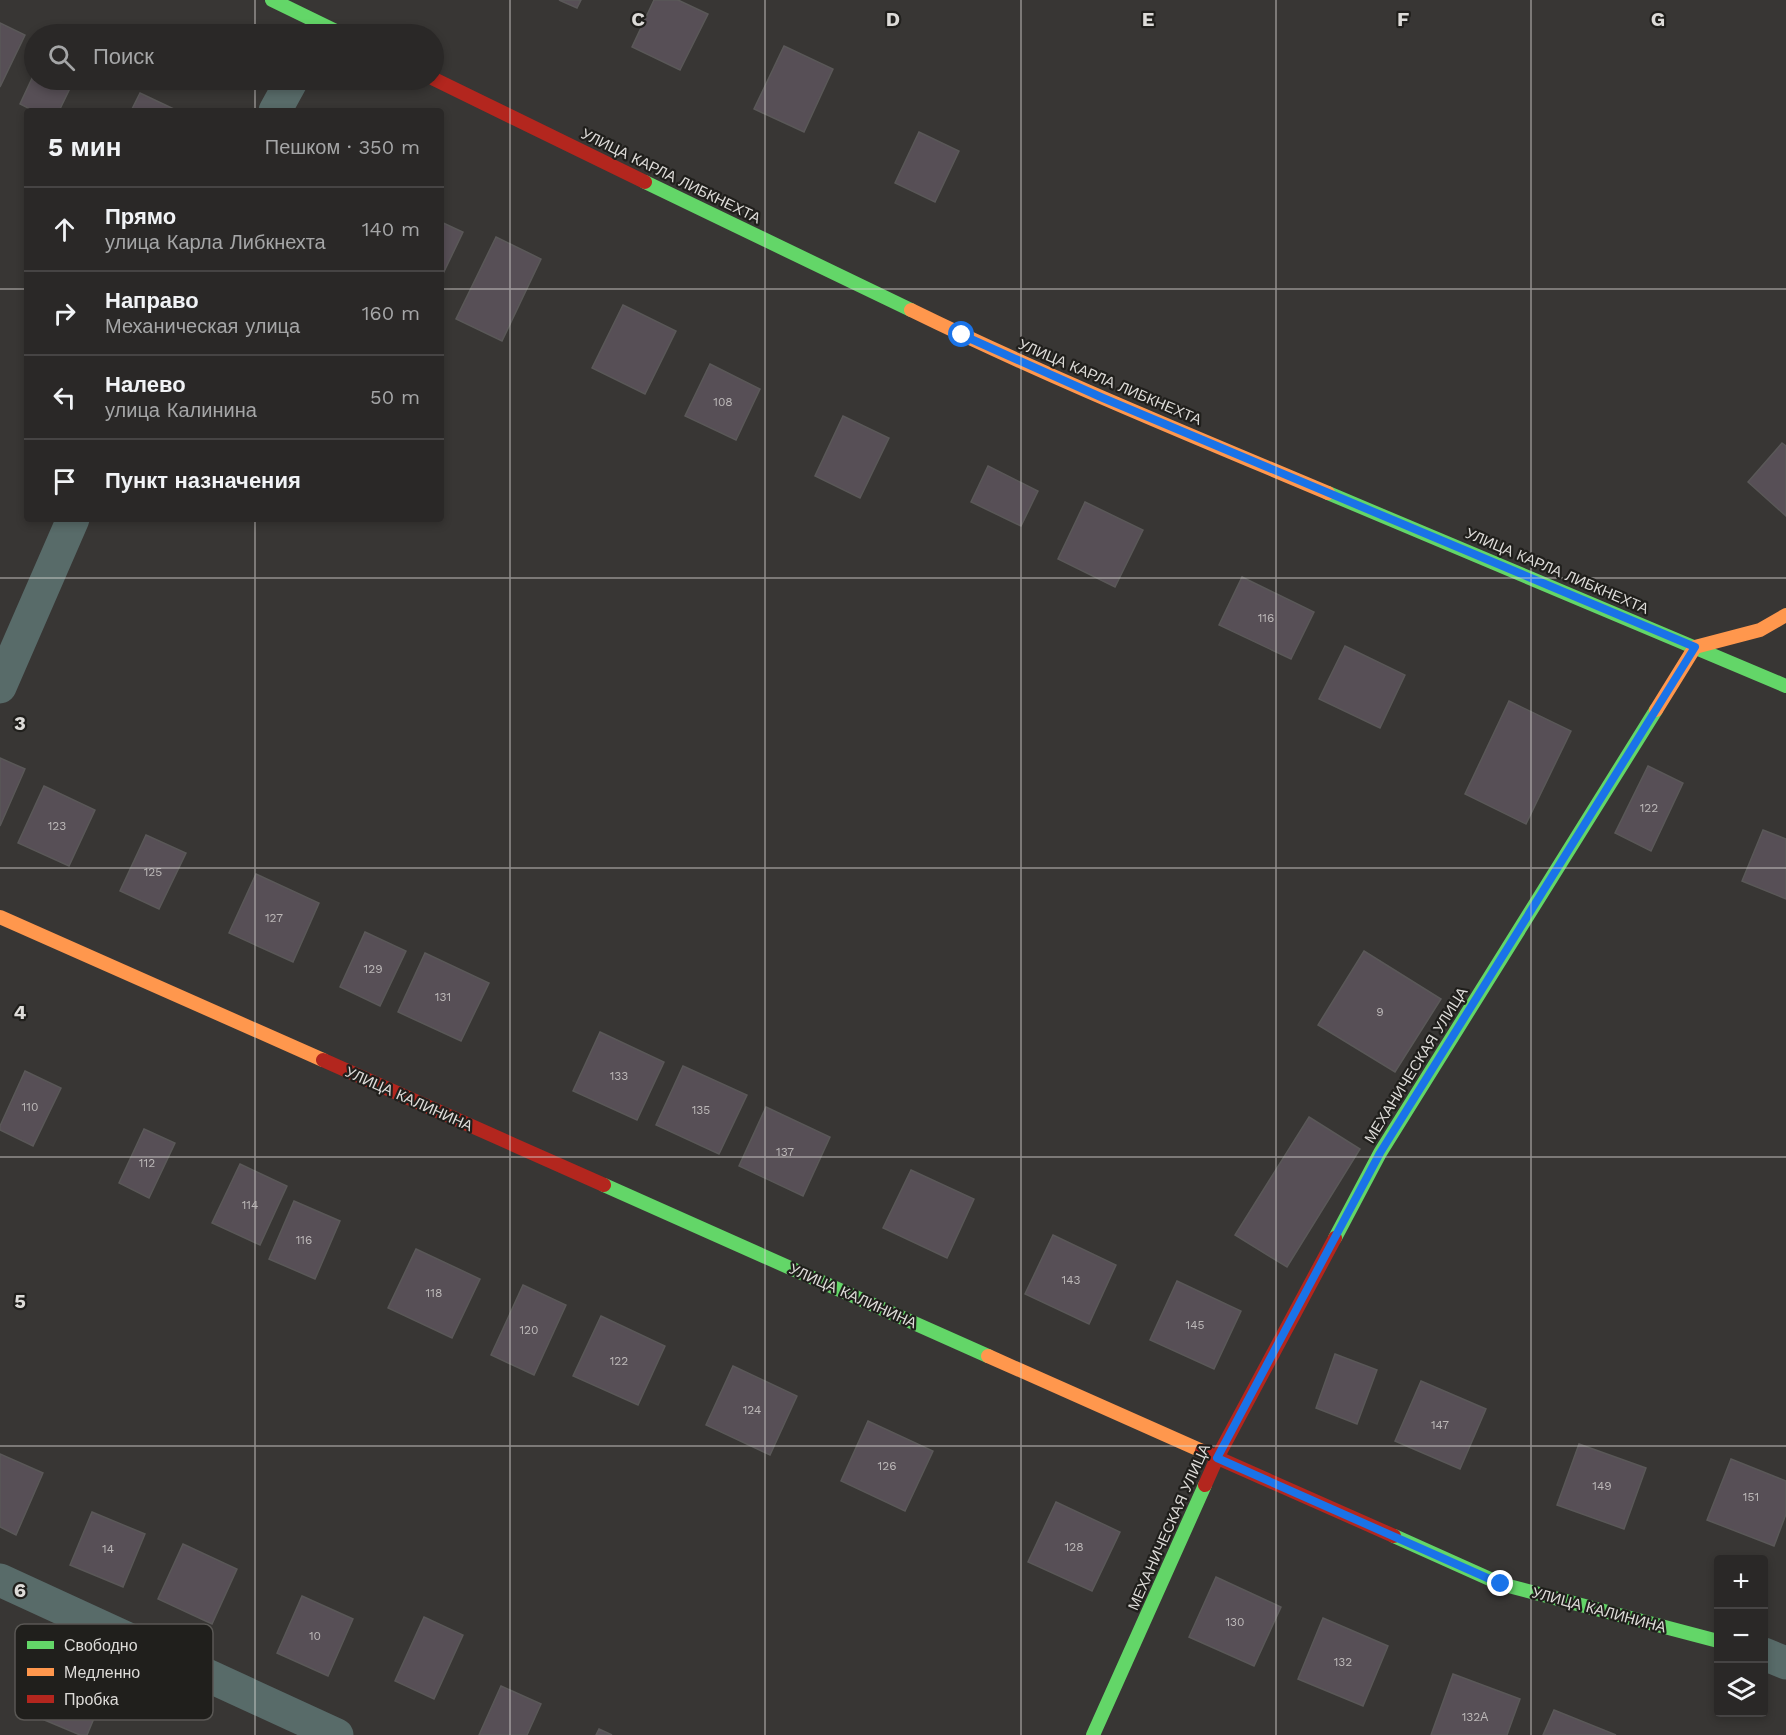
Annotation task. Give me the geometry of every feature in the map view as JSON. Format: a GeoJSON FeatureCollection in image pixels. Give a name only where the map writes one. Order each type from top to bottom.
{"type":"FeatureCollection","features":[{"type":"Feature","properties":{"kind":"street"},"geometry":{"type":"LineString","coordinates":[[272,0],[314,24]]}},
{"type":"Feature","properties":{"kind":"street","name":"УЛИЦА КАРЛА ЛИБКНЕХТА"},"geometry":{"type":"LineString","coordinates":[[444,84],[983,345],[1103,398],[1786,686]]}},
{"type":"Feature","properties":{"kind":"street"},"geometry":{"type":"LineString","coordinates":[[277,108],[286,90]]}},
{"type":"Feature","properties":{"kind":"street"},"geometry":{"type":"LineString","coordinates":[[0,687],[72,522]]}},
{"type":"Feature","properties":{"kind":"street"},"geometry":{"type":"LineString","coordinates":[[1695,647],[1760,630],[1786,615]]}},
{"type":"Feature","properties":{"kind":"street","name":"МЕХАНИЧЕСКАЯ УЛИЦА"},"geometry":{"type":"LineString","coordinates":[[1093,1735],[1217,1458],[1380,1153],[1695,647]]}},
{"type":"Feature","properties":{"kind":"street","name":"УЛИЦА КАЛИНИНА"},"geometry":{"type":"LineString","coordinates":[[0,917],[1501,1584],[1714,1640]]}},
{"type":"Feature","properties":{"kind":"street"},"geometry":{"type":"LineString","coordinates":[[0,1580],[96,1624]]}},
{"type":"Feature","properties":{"kind":"street"},"geometry":{"type":"LineString","coordinates":[[1768,1656],[1786,1663]]}},
{"type":"Feature","properties":{"kind":"street"},"geometry":{"type":"LineString","coordinates":[[213,1678],[337,1735]]}},
{"type":"Feature","properties":{"kind":"building"},"geometry":{"type":"Polygon","coordinates":[[[559,0],[581,0],[577,8],[559,0]]]}},
{"type":"Feature","properties":{"kind":"building"},"geometry":{"type":"Polygon","coordinates":[[[654,0],[678,0],[708,14],[680,70],[632,47],[654,0]]]}},
{"type":"Feature","properties":{"kind":"building"},"geometry":{"type":"Polygon","coordinates":[[[0,23],[24,35],[24,37],[0,87],[0,23]]]}},
{"type":"Feature","properties":{"kind":"building"},"geometry":{"type":"Polygon","coordinates":[[[784,46],[833,69],[804,132],[754,109],[784,46]]]}},
{"type":"Feature","properties":{"kind":"building"},"geometry":{"type":"Polygon","coordinates":[[[27,90],[69,90],[60,108],[28,108],[20,104],[27,90]]]}},
{"type":"Feature","properties":{"kind":"building"},"geometry":{"type":"Polygon","coordinates":[[[140,93],[172,108],[132,108],[140,93]]]}},
{"type":"Feature","properties":{"kind":"building"},"geometry":{"type":"Polygon","coordinates":[[[919,132],[959,151],[935,202],[895,183],[919,132]]]}},
{"type":"Feature","properties":{"kind":"building"},"geometry":{"type":"Polygon","coordinates":[[[444,223],[463,232],[444,272],[444,223]]]}},
{"type":"Feature","properties":{"kind":"building"},"geometry":{"type":"Polygon","coordinates":[[[496,237],[541,259],[502,341],[456,319],[496,237]]]}},
{"type":"Feature","properties":{"kind":"building"},"geometry":{"type":"Polygon","coordinates":[[[623,305],[676,331],[645,394],[592,368],[623,305]]]}},
{"type":"Feature","properties":{"kind":"building"},"geometry":{"type":"Polygon","coordinates":[[[710,364],[760,389],[736,440],[685,416],[710,364]]]}},
{"type":"Feature","properties":{"kind":"building"},"geometry":{"type":"Polygon","coordinates":[[[843,416],[889,438],[860,498],[815,476],[843,416]]]}},
{"type":"Feature","properties":{"kind":"building"},"geometry":{"type":"Polygon","coordinates":[[[1782,443],[1786,446],[1786,516],[1748,482],[1782,443]]]}},
{"type":"Feature","properties":{"kind":"building"},"geometry":{"type":"Polygon","coordinates":[[[988,466],[1038,491],[1021,526],[971,502],[988,466]]]}},
{"type":"Feature","properties":{"kind":"building"},"geometry":{"type":"Polygon","coordinates":[[[1085,502],[1143,530],[1115,587],[1058,559],[1085,502]]]}},
{"type":"Feature","properties":{"kind":"building"},"geometry":{"type":"Polygon","coordinates":[[[1242,577],[1314,612],[1291,659],[1219,625],[1242,577]]]}},
{"type":"Feature","properties":{"kind":"building"},"geometry":{"type":"Polygon","coordinates":[[[1345,646],[1405,675],[1380,728],[1319,699],[1345,646]]]}},
{"type":"Feature","properties":{"kind":"building"},"geometry":{"type":"Polygon","coordinates":[[[1509,701],[1571,731],[1526,824],[1465,794],[1509,701]]]}},
{"type":"Feature","properties":{"kind":"building"},"geometry":{"type":"Polygon","coordinates":[[[0,758],[25,769],[0,826],[0,758]]]}},
{"type":"Feature","properties":{"kind":"building"},"geometry":{"type":"Polygon","coordinates":[[[1648,766],[1683,783],[1651,851],[1615,833],[1648,766]]]}},
{"type":"Feature","properties":{"kind":"building"},"geometry":{"type":"Polygon","coordinates":[[[44,786],[95,810],[69,866],[18,843],[44,786]]]}},
{"type":"Feature","properties":{"kind":"building"},"geometry":{"type":"Polygon","coordinates":[[[1763,830],[1786,839],[1786,899],[1742,881],[1763,830]]]}},
{"type":"Feature","properties":{"kind":"building"},"geometry":{"type":"Polygon","coordinates":[[[146,835],[186,853],[159,909],[120,891],[146,835]]]}},
{"type":"Feature","properties":{"kind":"building"},"geometry":{"type":"Polygon","coordinates":[[[256,874],[319,903],[293,962],[229,933],[256,874]]]}},
{"type":"Feature","properties":{"kind":"building"},"geometry":{"type":"Polygon","coordinates":[[[365,932],[406,951],[380,1006],[340,987],[365,932]]]}},
{"type":"Feature","properties":{"kind":"building"},"geometry":{"type":"Polygon","coordinates":[[[1364,951],[1441,999],[1395,1072],[1318,1025],[1364,951]]]}},
{"type":"Feature","properties":{"kind":"building"},"geometry":{"type":"Polygon","coordinates":[[[425,953],[489,983],[461,1041],[398,1012],[425,953]]]}},
{"type":"Feature","properties":{"kind":"building"},"geometry":{"type":"Polygon","coordinates":[[[600,1032],[664,1062],[637,1120],[573,1091],[600,1032]]]}},
{"type":"Feature","properties":{"kind":"building"},"geometry":{"type":"Polygon","coordinates":[[[683,1066],[747,1095],[719,1154],[656,1125],[683,1066]]]}},
{"type":"Feature","properties":{"kind":"building"},"geometry":{"type":"Polygon","coordinates":[[[25,1071],[61,1088],[33,1146],[0,1130],[25,1071]]]}},
{"type":"Feature","properties":{"kind":"building"},"geometry":{"type":"Polygon","coordinates":[[[766,1107],[830,1137],[803,1196],[739,1166],[766,1107]]]}},
{"type":"Feature","properties":{"kind":"building"},"geometry":{"type":"Polygon","coordinates":[[[1309,1117],[1360,1149],[1287,1267],[1235,1235],[1309,1117]]]}},
{"type":"Feature","properties":{"kind":"building"},"geometry":{"type":"Polygon","coordinates":[[[144,1129],[175,1143],[149,1198],[119,1183],[144,1129]]]}},
{"type":"Feature","properties":{"kind":"building"},"geometry":{"type":"Polygon","coordinates":[[[240,1164],[287,1186],[260,1245],[212,1223],[240,1164]]]}},
{"type":"Feature","properties":{"kind":"building"},"geometry":{"type":"Polygon","coordinates":[[[911,1170],[974,1199],[947,1258],[883,1228],[911,1170]]]}},
{"type":"Feature","properties":{"kind":"building"},"geometry":{"type":"Polygon","coordinates":[[[294,1201],[340,1221],[315,1279],[269,1259],[294,1201]]]}},
{"type":"Feature","properties":{"kind":"building"},"geometry":{"type":"Polygon","coordinates":[[[1053,1235],[1116,1265],[1089,1324],[1025,1294],[1053,1235]]]}},
{"type":"Feature","properties":{"kind":"building"},"geometry":{"type":"Polygon","coordinates":[[[416,1249],[480,1279],[452,1338],[388,1308],[416,1249]]]}},
{"type":"Feature","properties":{"kind":"building"},"geometry":{"type":"Polygon","coordinates":[[[1177,1281],[1241,1311],[1214,1369],[1150,1340],[1177,1281]]]}},
{"type":"Feature","properties":{"kind":"building"},"geometry":{"type":"Polygon","coordinates":[[[523,1285],[566,1305],[534,1375],[491,1355],[523,1285]]]}},
{"type":"Feature","properties":{"kind":"building"},"geometry":{"type":"Polygon","coordinates":[[[601,1316],[665,1346],[638,1405],[573,1376],[601,1316]]]}},
{"type":"Feature","properties":{"kind":"building"},"geometry":{"type":"Polygon","coordinates":[[[1335,1354],[1377,1370],[1357,1424],[1316,1408],[1335,1354]]]}},
{"type":"Feature","properties":{"kind":"building"},"geometry":{"type":"Polygon","coordinates":[[[733,1366],[797,1396],[770,1455],[706,1425],[733,1366]]]}},
{"type":"Feature","properties":{"kind":"building"},"geometry":{"type":"Polygon","coordinates":[[[1421,1381],[1486,1409],[1460,1469],[1395,1441],[1421,1381]]]}},
{"type":"Feature","properties":{"kind":"building"},"geometry":{"type":"Polygon","coordinates":[[[868,1421],[933,1451],[905,1511],[841,1481],[868,1421]]]}},
{"type":"Feature","properties":{"kind":"building"},"geometry":{"type":"Polygon","coordinates":[[[1579,1444],[1646,1468],[1624,1529],[1557,1505],[1579,1444]]]}},
{"type":"Feature","properties":{"kind":"building"},"geometry":{"type":"Polygon","coordinates":[[[0,1454],[43,1473],[16,1535],[0,1527],[0,1454]]]}},
{"type":"Feature","properties":{"kind":"building"},"geometry":{"type":"Polygon","coordinates":[[[1731,1459],[1786,1481],[1786,1514],[1774,1546],[1707,1520],[1731,1459]]]}},
{"type":"Feature","properties":{"kind":"building"},"geometry":{"type":"Polygon","coordinates":[[[1056,1502],[1120,1532],[1092,1591],[1028,1562],[1056,1502]]]}},
{"type":"Feature","properties":{"kind":"building"},"geometry":{"type":"Polygon","coordinates":[[[92,1512],[145,1534],[123,1587],[70,1565],[92,1512]]]}},
{"type":"Feature","properties":{"kind":"building"},"geometry":{"type":"Polygon","coordinates":[[[183,1544],[237,1569],[212,1624],[158,1599],[183,1544]]]}},
{"type":"Feature","properties":{"kind":"building"},"geometry":{"type":"Polygon","coordinates":[[[1216,1577],[1281,1607],[1254,1666],[1189,1637],[1216,1577]]]}},
{"type":"Feature","properties":{"kind":"building"},"geometry":{"type":"Polygon","coordinates":[[[302,1596],[353,1619],[328,1676],[277,1653],[302,1596]]]}},
{"type":"Feature","properties":{"kind":"building"},"geometry":{"type":"Polygon","coordinates":[[[424,1617],[463,1635],[434,1699],[395,1681],[424,1617]]]}},
{"type":"Feature","properties":{"kind":"building"},"geometry":{"type":"Polygon","coordinates":[[[1323,1618],[1388,1646],[1363,1706],[1298,1679],[1323,1618]]]}},
{"type":"Feature","properties":{"kind":"building"},"geometry":{"type":"Polygon","coordinates":[[[1453,1674],[1520,1699],[1507,1735],[1431,1735],[1453,1674]]]}},
{"type":"Feature","properties":{"kind":"building"},"geometry":{"type":"Polygon","coordinates":[[[501,1686],[541,1704],[527,1735],[479,1735],[501,1686]]]}},
{"type":"Feature","properties":{"kind":"building"},"geometry":{"type":"Polygon","coordinates":[[[1554,1710],[1616,1735],[1543,1735],[1554,1710]]]}},
{"type":"Feature","properties":{"kind":"building"},"geometry":{"type":"Polygon","coordinates":[[[45,1720],[93,1720],[87,1735],[80,1735],[45,1720]]]}},
{"type":"Feature","properties":{"kind":"building"},"geometry":{"type":"Polygon","coordinates":[[[599,1729],[612,1735],[596,1735],[599,1729]]]}},
{"type":"Feature","properties":{"kind":"traffic: fast"},"geometry":{"type":"LineString","coordinates":[[272,0],[321,24]]}},
{"type":"Feature","properties":{"kind":"traffic: fast"},"geometry":{"type":"LineString","coordinates":[[645,182],[911,310]]}},
{"type":"Feature","properties":{"kind":"traffic: fast"},"geometry":{"type":"LineString","coordinates":[[1328,493],[1786,686]]}},
{"type":"Feature","properties":{"kind":"traffic: fast"},"geometry":{"type":"LineString","coordinates":[[1335,1238],[1380,1153],[1656,710]]}},
{"type":"Feature","properties":{"kind":"traffic: fast"},"geometry":{"type":"LineString","coordinates":[[604,1185],[988,1356]]}},
{"type":"Feature","properties":{"kind":"traffic: fast"},"geometry":{"type":"LineString","coordinates":[[1093,1735],[1205,1485]]}},
{"type":"Feature","properties":{"kind":"traffic: fast"},"geometry":{"type":"LineString","coordinates":[[1394,1536],[1501,1584],[1714,1640]]}},
{"type":"Feature","properties":{"kind":"traffic: slow"},"geometry":{"type":"LineString","coordinates":[[911,310],[1066,382],[1328,493]]}},
{"type":"Feature","properties":{"kind":"traffic: slow"},"geometry":{"type":"LineString","coordinates":[[1656,710],[1695,647],[1760,630],[1786,615]]}},
{"type":"Feature","properties":{"kind":"traffic: slow"},"geometry":{"type":"LineString","coordinates":[[0,917],[323,1060]]}},
{"type":"Feature","properties":{"kind":"traffic: slow"},"geometry":{"type":"LineString","coordinates":[[988,1356],[1202,1451]]}},
{"type":"Feature","properties":{"kind":"traffic: jam"},"geometry":{"type":"LineString","coordinates":[[444,84],[645,182]]}},
{"type":"Feature","properties":{"kind":"traffic: jam"},"geometry":{"type":"LineString","coordinates":[[323,1060],[604,1185]]}},
{"type":"Feature","properties":{"kind":"traffic: jam"},"geometry":{"type":"LineString","coordinates":[[1205,1485],[1217,1458],[1335,1238]]}},
{"type":"Feature","properties":{"kind":"traffic: jam"},"geometry":{"type":"LineString","coordinates":[[1202,1451],[1394,1536]]}},
{"type":"Feature","properties":{"kind":"route"},"geometry":{"type":"LineString","coordinates":[[962,335],[1103,398],[1695,647],[1380,1153],[1217,1458],[1501,1584]]}}]}
